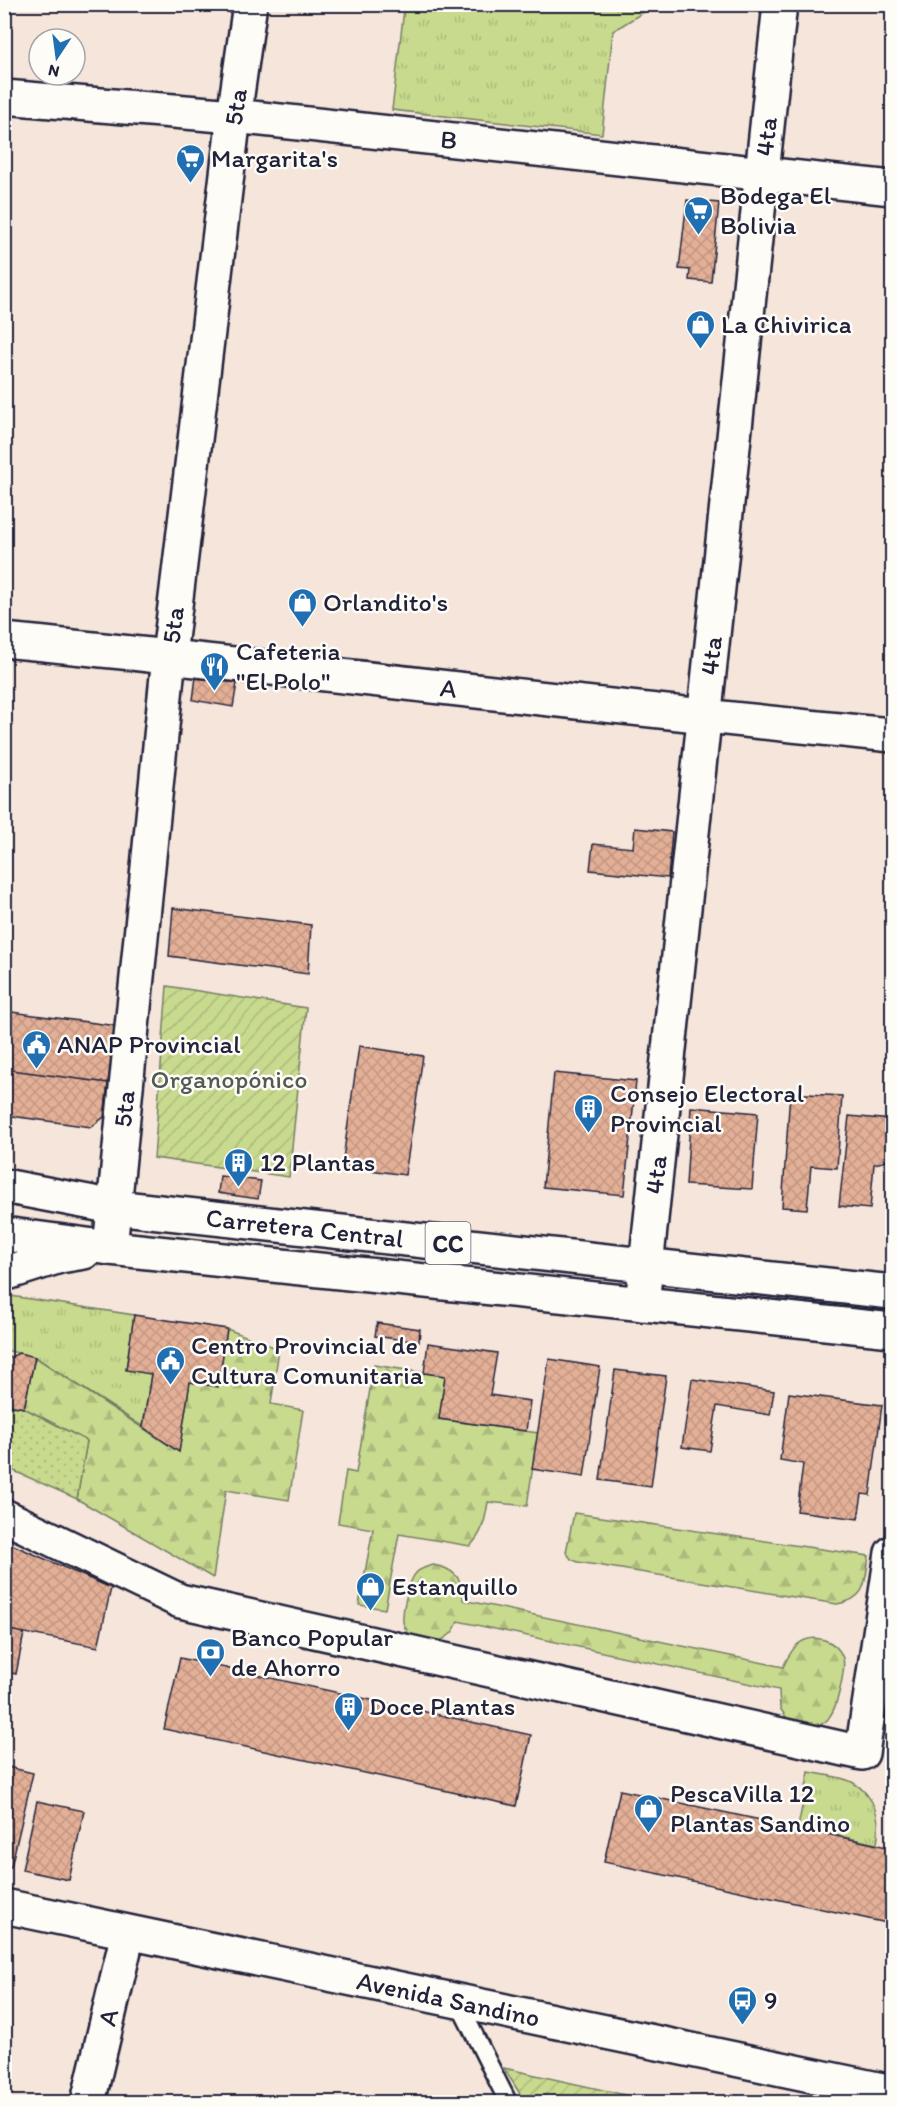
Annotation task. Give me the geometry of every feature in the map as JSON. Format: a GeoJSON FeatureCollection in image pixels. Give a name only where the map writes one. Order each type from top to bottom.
{"type":"FeatureCollection","features":[{"type":"Feature","properties":{"kind":"street","name":"5ta"},"geometry":{"type":"LineString","coordinates":[[110,1248],[169,656],[234,116],[250,4]]}},
{"type":"Feature","properties":{"kind":"street","name":"4ta"},"geometry":{"type":"LineString","coordinates":[[642,1304],[780,4]]}},
{"type":"Feature","properties":{"kind":"street","name":"B"},"geometry":{"type":"LineString","coordinates":[[4,97],[234,116],[892,188]]}},
{"type":"Feature","properties":{"kind":"street","name":"A"},"geometry":{"type":"LineString","coordinates":[[4,640],[169,656],[704,717],[892,735]]}},
{"type":"Feature","properties":{"kind":"street","name":"Carretera Central"},"geometry":{"type":"LineString","coordinates":[[4,1186],[114,1207],[892,1292]]}},
{"type":"Feature","properties":{"kind":"street","name":"Carretera Central"},"geometry":{"type":"LineString","coordinates":[[4,1234],[110,1248],[892,1330]]}},
{"type":"Feature","properties":{"kind":"street"},"geometry":{"type":"LineString","coordinates":[[4,1274],[60,1256],[110,1248]]}},
{"type":"Feature","properties":{"kind":"street"},"geometry":{"type":"LineString","coordinates":[[4,1516],[180,1601],[862,1753],[892,1553]]}},
{"type":"Feature","properties":{"kind":"street","name":"Avenida Sandino"},"geometry":{"type":"LineString","coordinates":[[4,1906],[892,2092]]}},
{"type":"Feature","properties":{"kind":"street","name":"A"},"geometry":{"type":"LineString","coordinates":[[88,2103],[128,1933]]}},
{"type":"Feature","properties":{"kind":"lane"},"geometry":{"type":"LineString","coordinates":[[458,2002],[508,2103]]}},
{"type":"Feature","properties":{"kind":"green space"},"geometry":{"type":"Polygon","coordinates":[[[398,5],[655,5],[613,31],[602,134],[392,110],[404,9],[398,5]]]}},
{"type":"Feature","properties":{"kind":"green space","name":"Organopónico"},"geometry":{"type":"Polygon","coordinates":[[[167,986],[306,1008],[289,1177],[154,1158],[167,986]]]}},
{"type":"Feature","properties":{"kind":"green space"},"geometry":{"type":"Polygon","coordinates":[[[4,1295],[134,1315],[126,1369],[151,1374],[143,1427],[35,1357],[5,1350],[4,1295]]]}},
{"type":"Feature","properties":{"kind":"green space"},"geometry":{"type":"Polygon","coordinates":[[[227,1329],[279,1349],[271,1404],[303,1410],[289,1500],[226,1490],[213,1578],[77,1499],[87,1441],[24,1408],[35,1357],[179,1452],[190,1382],[218,1386],[227,1329]]]}},
{"type":"Feature","properties":{"kind":"green space"},"geometry":{"type":"Polygon","coordinates":[[[374,1365],[445,1376],[439,1419],[538,1433],[527,1506],[488,1502],[481,1531],[470,1546],[399,1534],[385,1609],[359,1605],[373,1529],[338,1523],[346,1471],[356,1473],[374,1365]]]}},
{"type":"Feature","properties":{"kind":"green space"},"geometry":{"type":"Polygon","coordinates":[[[5,1404],[24,1408],[87,1441],[77,1499],[5,1467],[5,1404]]]}},
{"type":"Feature","properties":{"kind":"green space"},"geometry":{"type":"Polygon","coordinates":[[[574,1513],[869,1556],[865,1581],[863,1588],[854,1598],[837,1604],[578,1562],[571,1559],[566,1552],[574,1513]]]}},
{"type":"Feature","properties":{"kind":"green space"},"geometry":{"type":"Polygon","coordinates":[[[433,1565],[447,1569],[456,1576],[462,1587],[463,1600],[783,1667],[791,1652],[804,1640],[817,1638],[824,1640],[836,1647],[843,1658],[838,1697],[827,1720],[816,1727],[790,1723],[780,1708],[779,1690],[458,1621],[453,1631],[443,1639],[424,1641],[407,1631],[403,1614],[413,1577],[422,1569],[433,1565]]]}},
{"type":"Feature","properties":{"kind":"green space"},"geometry":{"type":"Polygon","coordinates":[[[892,1691],[892,1740],[879,1728],[887,1694],[892,1691]]]}},
{"type":"Feature","properties":{"kind":"green space"},"geometry":{"type":"Polygon","coordinates":[[[809,1772],[847,1780],[867,1794],[872,1801],[877,1818],[877,1844],[798,1827],[809,1772]]]}},
{"type":"Feature","properties":{"kind":"green space"},"geometry":{"type":"Polygon","coordinates":[[[504,2068],[657,2102],[525,2102],[504,2068]]]}},
{"type":"Feature","properties":{"kind":"building","name":"Bodega El Bolivia"},"geometry":{"type":"Polygon","coordinates":[[[687,200],[719,203],[711,282],[689,280],[690,270],[679,269],[687,200]]]}},
{"type":"Feature","properties":{"kind":"building","name":"Cafeteria \"El Polo\""},"geometry":{"type":"Polygon","coordinates":[[[196,677],[237,683],[233,707],[193,700],[196,677]]]}},
{"type":"Feature","properties":{"kind":"building"},"geometry":{"type":"Polygon","coordinates":[[[635,828],[672,832],[668,878],[590,870],[593,844],[633,848],[635,828]]]}},
{"type":"Feature","properties":{"kind":"building"},"geometry":{"type":"Polygon","coordinates":[[[173,908],[311,925],[308,974],[169,956],[173,908]]]}},
{"type":"Feature","properties":{"kind":"building"},"geometry":{"type":"Polygon","coordinates":[[[4,1011],[117,1026],[108,1083],[4,1069],[4,1011]]]}},
{"type":"Feature","properties":{"kind":"building"},"geometry":{"type":"Polygon","coordinates":[[[359,1046],[423,1056],[405,1175],[342,1166],[359,1046]]]}},
{"type":"Feature","properties":{"kind":"building"},"geometry":{"type":"Polygon","coordinates":[[[4,1069],[108,1083],[104,1117],[91,1127],[4,1115],[4,1069]]]}},
{"type":"Feature","properties":{"kind":"building","name":"Consejo Electoral Provincial"},"geometry":{"type":"Polygon","coordinates":[[[554,1073],[636,1081],[624,1195],[543,1187],[554,1073]]]}},
{"type":"Feature","properties":{"kind":"building"},"geometry":{"type":"Polygon","coordinates":[[[790,1093],[842,1096],[837,1168],[811,1166],[807,1209],[782,1207],[790,1093]]]}},
{"type":"Feature","properties":{"kind":"building"},"geometry":{"type":"Polygon","coordinates":[[[691,1107],[758,1113],[752,1189],[686,1185],[691,1107]]]}},
{"type":"Feature","properties":{"kind":"building"},"geometry":{"type":"Polygon","coordinates":[[[849,1116],[892,1120],[892,1160],[874,1164],[870,1209],[839,1206],[849,1116]]]}},
{"type":"Feature","properties":{"kind":"building","name":"12 Plantas"},"geometry":{"type":"Polygon","coordinates":[[[220,1176],[261,1181],[258,1199],[218,1193],[220,1176]]]}},
{"type":"Feature","properties":{"kind":"building","name":"Centro Provincial de Cultura Comunitaria"},"geometry":{"type":"Polygon","coordinates":[[[134,1315],[227,1329],[218,1387],[190,1382],[179,1452],[143,1427],[151,1374],[126,1370],[134,1315]]]}},
{"type":"Feature","properties":{"kind":"building"},"geometry":{"type":"Polygon","coordinates":[[[377,1323],[420,1329],[419,1342],[375,1336],[377,1323]]]}},
{"type":"Feature","properties":{"kind":"building"},"geometry":{"type":"Polygon","coordinates":[[[428,1343],[497,1353],[490,1395],[530,1401],[526,1431],[439,1419],[445,1376],[424,1373],[428,1343]]]}},
{"type":"Feature","properties":{"kind":"building"},"geometry":{"type":"Polygon","coordinates":[[[19,1353],[35,1357],[24,1408],[4,1404],[4,1360],[19,1353]]]}},
{"type":"Feature","properties":{"kind":"building"},"geometry":{"type":"Polygon","coordinates":[[[549,1359],[600,1367],[584,1477],[532,1469],[549,1359]]]}},
{"type":"Feature","properties":{"kind":"building"},"geometry":{"type":"Polygon","coordinates":[[[615,1370],[666,1376],[651,1487],[600,1480],[615,1370]]]}},
{"type":"Feature","properties":{"kind":"building"},"geometry":{"type":"Polygon","coordinates":[[[692,1379],[774,1391],[770,1415],[717,1406],[710,1451],[682,1447],[692,1379]]]}},
{"type":"Feature","properties":{"kind":"building"},"geometry":{"type":"Polygon","coordinates":[[[789,1393],[882,1405],[870,1495],[862,1494],[858,1519],[797,1511],[803,1464],[780,1460],[789,1393]]]}},
{"type":"Feature","properties":{"kind":"building"},"geometry":{"type":"Polygon","coordinates":[[[4,1541],[111,1588],[98,1647],[4,1629],[4,1541]]]}},
{"type":"Feature","properties":{"kind":"building"},"geometry":{"type":"Polygon","coordinates":[[[4,1629],[24,1633],[16,1674],[4,1671],[4,1629]]]}},
{"type":"Feature","properties":{"kind":"building","name":"Doce Plantas"},"geometry":{"type":"Polygon","coordinates":[[[180,1658],[531,1735],[516,1806],[164,1729],[180,1658]]]}},
{"type":"Feature","properties":{"kind":"building"},"geometry":{"type":"Polygon","coordinates":[[[4,1766],[33,1773],[11,1867],[4,1866],[4,1766]]]}},
{"type":"Feature","properties":{"kind":"building"},"geometry":{"type":"Polygon","coordinates":[[[620,1790],[892,1848],[892,1924],[604,1862],[620,1790]]]}},
{"type":"Feature","properties":{"kind":"building"},"geometry":{"type":"Polygon","coordinates":[[[37,1801],[84,1811],[69,1880],[22,1870],[37,1801]]]}},
{"type":"Feature","properties":{"kind":"place","name":"Margarita's"},"geometry":{"type":"Point","coordinates":[190,184]}},
{"type":"Feature","properties":{"kind":"place","name":"Bodega El Bolivia"},"geometry":{"type":"Point","coordinates":[699,236]}},
{"type":"Feature","properties":{"kind":"place","name":"La Chivirica"},"geometry":{"type":"Point","coordinates":[700,350]}},
{"type":"Feature","properties":{"kind":"place","name":"Orlandito's"},"geometry":{"type":"Point","coordinates":[302,628]}},
{"type":"Feature","properties":{"kind":"place","name":"Cafeteria \"El Polo\""},"geometry":{"type":"Point","coordinates":[215,692]}},
{"type":"Feature","properties":{"kind":"place","name":"ANAP Provincial"},"geometry":{"type":"Point","coordinates":[36,1070]}},
{"type":"Feature","properties":{"kind":"place","name":"Consejo Electoral Provincial"},"geometry":{"type":"Point","coordinates":[589,1134]}},
{"type":"Feature","properties":{"kind":"place","name":"12 Plantas"},"geometry":{"type":"Point","coordinates":[239,1188]}},
{"type":"Feature","properties":{"kind":"place","name":"Centro Provincial de Cultura Comunitaria"},"geometry":{"type":"Point","coordinates":[170,1386]}},
{"type":"Feature","properties":{"kind":"place","name":"Estanquillo"},"geometry":{"type":"Point","coordinates":[371,1612]}},
{"type":"Feature","properties":{"kind":"place","name":"Banco Popular de Ahorro"},"geometry":{"type":"Point","coordinates":[210,1678]}},
{"type":"Feature","properties":{"kind":"place","name":"Doce Plantas"},"geometry":{"type":"Point","coordinates":[348,1732]}},
{"type":"Feature","properties":{"kind":"place","name":"PescaVilla 12 Plantas Sandino"},"geometry":{"type":"Point","coordinates":[649,1834]}},
{"type":"Feature","properties":{"kind":"place","name":"9"},"geometry":{"type":"Point","coordinates":[743,2026]}}]}
